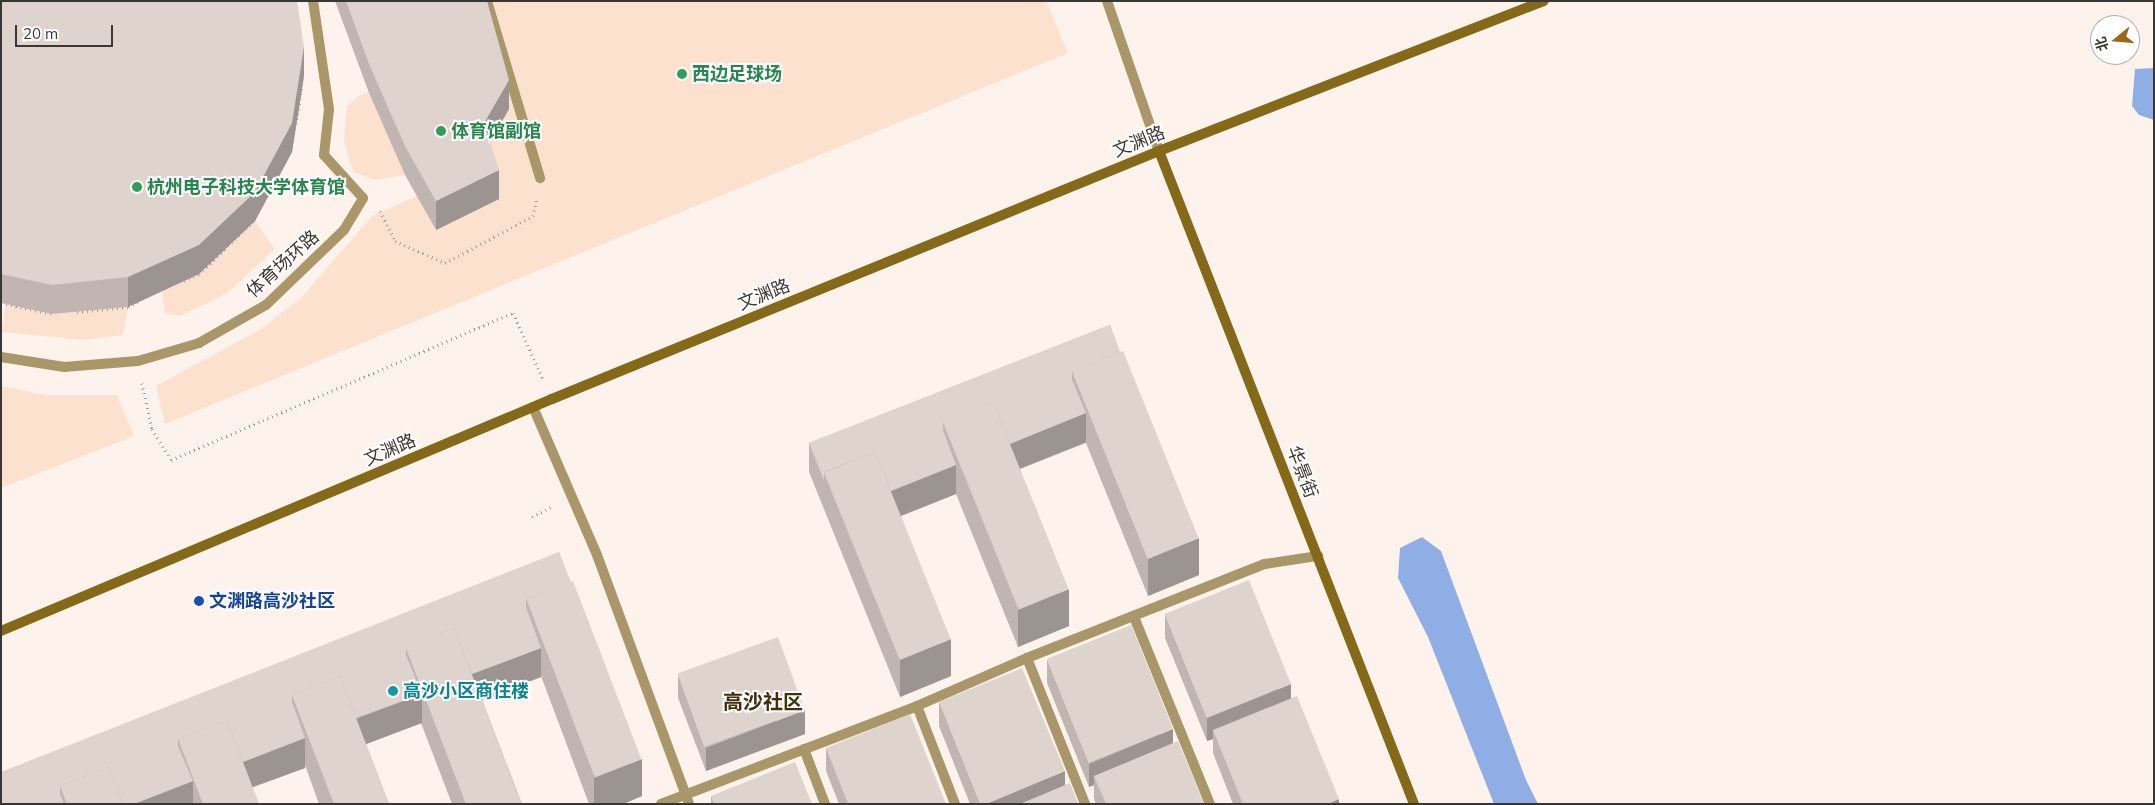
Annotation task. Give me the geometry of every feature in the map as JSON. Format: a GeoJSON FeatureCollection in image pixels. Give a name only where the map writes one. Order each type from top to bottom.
{"type":"FeatureCollection","features":[{"type":"Feature","properties":{"kind":"main road","name":"文渊路"},"geometry":{"type":"LineString","coordinates":[[1,631],[534,407],[1159,151],[1544,1]]}},
{"type":"Feature","properties":{"kind":"main road","name":"华景街"},"geometry":{"type":"LineString","coordinates":[[1159,151],[1414,804]]}},
{"type":"Feature","properties":{"kind":"street"},"geometry":{"type":"LineString","coordinates":[[313,1],[328,109],[324,155],[363,198]]}},
{"type":"Feature","properties":{"kind":"street"},"geometry":{"type":"LineString","coordinates":[[487,1],[540,178]]}},
{"type":"Feature","properties":{"kind":"street"},"geometry":{"type":"LineString","coordinates":[[1108,1],[1159,151]]}},
{"type":"Feature","properties":{"kind":"street","name":"体育场环路"},"geometry":{"type":"LineString","coordinates":[[1,357],[64,367],[138,361],[199,343],[266,306],[344,230],[363,198]]}},
{"type":"Feature","properties":{"kind":"street"},"geometry":{"type":"LineString","coordinates":[[534,407],[597,555],[688,799]]}},
{"type":"Feature","properties":{"kind":"street"},"geometry":{"type":"LineString","coordinates":[[661,804],[688,799],[804,749],[917,706],[1027,658],[1265,564],[1318,556]]}},
{"type":"Feature","properties":{"kind":"street"},"geometry":{"type":"LineString","coordinates":[[1134,617],[1210,804]]}},
{"type":"Feature","properties":{"kind":"street"},"geometry":{"type":"LineString","coordinates":[[1027,658],[1085,804]]}},
{"type":"Feature","properties":{"kind":"street"},"geometry":{"type":"LineString","coordinates":[[917,706],[955,804]]}},
{"type":"Feature","properties":{"kind":"street"},"geometry":{"type":"LineString","coordinates":[[804,749],[825,804]]}},
{"type":"Feature","properties":{"kind":"path"},"geometry":{"type":"LineString","coordinates":[[295,133],[303,85]]}},
{"type":"Feature","properties":{"kind":"path"},"geometry":{"type":"LineString","coordinates":[[363,198],[376,204],[395,241],[445,263],[533,216],[540,178]]}},
{"type":"Feature","properties":{"kind":"path"},"geometry":{"type":"LineString","coordinates":[[176,284],[199,274],[255,221],[260,212]]}},
{"type":"Feature","properties":{"kind":"path"},"geometry":{"type":"LineString","coordinates":[[71,312],[128,306],[145,299]]}},
{"type":"Feature","properties":{"kind":"path"},"geometry":{"type":"LineString","coordinates":[[1,303],[52,314],[61,313]]}},
{"type":"Feature","properties":{"kind":"path"},"geometry":{"type":"LineString","coordinates":[[138,361],[152,429],[171,460],[513,313]]}},
{"type":"Feature","properties":{"kind":"shaded area"},"geometry":{"type":"Polygon","coordinates":[[[479,1],[1046,1],[1068,53],[165,424],[156,386],[261,329],[302,297],[372,216],[417,196],[436,230],[484,152],[479,1]]]}},
{"type":"Feature","properties":{"kind":"shaded area"},"geometry":{"type":"Polygon","coordinates":[[[369,93],[405,175],[375,180],[353,172],[344,141],[347,106],[360,95],[369,93]]]}},
{"type":"Feature","properties":{"kind":"shaded area"},"geometry":{"type":"Polygon","coordinates":[[[255,221],[275,249],[226,294],[180,316],[165,313],[162,291],[199,274],[255,221]]]}},
{"type":"Feature","properties":{"kind":"shaded area"},"geometry":{"type":"Polygon","coordinates":[[[6,304],[52,314],[128,307],[123,335],[83,340],[1,332],[6,304]]]}},
{"type":"Feature","properties":{"kind":"shaded area"},"geometry":{"type":"Polygon","coordinates":[[[1,386],[45,395],[117,395],[134,436],[1,488],[1,386]]]}},
{"type":"Feature","properties":{"kind":"water"},"geometry":{"type":"Polygon","coordinates":[[[2154,68],[2154,120],[2139,115],[2132,106],[2135,69],[2154,68]]]}},
{"type":"Feature","properties":{"kind":"water"},"geometry":{"type":"Polygon","coordinates":[[[1422,537],[1441,551],[1526,780],[1538,804],[1494,804],[1428,637],[1398,578],[1400,548],[1422,537]]]}},
{"type":"Feature","properties":{"kind":"building","name":"杭州电子科技大学体育馆"},"geometry":{"type":"Polygon","coordinates":[[[1,1],[297,1],[304,47],[292,123],[255,192],[199,245],[128,277],[52,285],[1,274],[1,1]]]}},
{"type":"Feature","properties":{"kind":"building","name":"体育馆副馆"},"geometry":{"type":"Polygon","coordinates":[[[346,1],[487,1],[509,80],[484,123],[499,170],[436,201],[405,146],[369,64],[346,1]]]}},
{"type":"Feature","properties":{"kind":"building"},"geometry":{"type":"Polygon","coordinates":[[[1110,325],[1120,352],[1072,372],[1072,380],[1086,413],[1010,444],[993,402],[943,423],[943,430],[956,465],[891,491],[875,452],[824,472],[824,480],[809,443],[1110,325]]]}},
{"type":"Feature","properties":{"kind":"building"},"geometry":{"type":"Polygon","coordinates":[[[1123,351],[1199,538],[1148,559],[1072,372],[1123,351]]]}},
{"type":"Feature","properties":{"kind":"building"},"geometry":{"type":"Polygon","coordinates":[[[993,402],[1069,589],[1019,610],[943,422],[993,402]]]}},
{"type":"Feature","properties":{"kind":"building"},"geometry":{"type":"Polygon","coordinates":[[[875,452],[951,639],[900,660],[824,473],[875,452]]]}},
{"type":"Feature","properties":{"kind":"building"},"geometry":{"type":"Polygon","coordinates":[[[559,552],[571,582],[526,599],[526,607],[541,648],[472,674],[454,628],[406,647],[406,655],[422,694],[356,718],[340,676],[292,695],[292,702],[305,738],[243,762],[227,720],[178,739],[178,746],[193,781],[134,804],[123,804],[109,767],[60,786],[60,794],[64,804],[1,804],[1,772],[559,552]]]}},
{"type":"Feature","properties":{"kind":"building"},"geometry":{"type":"Polygon","coordinates":[[[1249,580],[1291,684],[1207,718],[1165,614],[1249,580]]]}},
{"type":"Feature","properties":{"kind":"building"},"geometry":{"type":"Polygon","coordinates":[[[573,581],[641,759],[595,777],[526,599],[573,581]]]}},
{"type":"Feature","properties":{"kind":"building"},"geometry":{"type":"Polygon","coordinates":[[[1131,625],[1173,729],[1089,763],[1047,659],[1131,625]]]}},
{"type":"Feature","properties":{"kind":"building"},"geometry":{"type":"Polygon","coordinates":[[[454,628],[522,804],[466,804],[405,647],[454,628]]]}},
{"type":"Feature","properties":{"kind":"building"},"geometry":{"type":"Polygon","coordinates":[[[778,637],[805,710],[704,747],[677,674],[778,637]]]}},
{"type":"Feature","properties":{"kind":"building"},"geometry":{"type":"Polygon","coordinates":[[[1022,668],[1065,771],[986,804],[980,804],[939,702],[1022,668]]]}},
{"type":"Feature","properties":{"kind":"building"},"geometry":{"type":"Polygon","coordinates":[[[340,676],[389,804],[334,804],[292,695],[340,676]]]}},
{"type":"Feature","properties":{"kind":"building"},"geometry":{"type":"Polygon","coordinates":[[[1297,696],[1339,799],[1328,804],[1243,804],[1213,730],[1297,696]]]}},
{"type":"Feature","properties":{"kind":"building"},"geometry":{"type":"Polygon","coordinates":[[[910,714],[946,804],[848,804],[826,748],[910,714]]]}},
{"type":"Feature","properties":{"kind":"building"},"geometry":{"type":"Polygon","coordinates":[[[227,720],[259,804],[203,804],[178,739],[227,720]]]}},
{"type":"Feature","properties":{"kind":"building"},"geometry":{"type":"Polygon","coordinates":[[[1178,741],[1204,804],[1106,804],[1094,776],[1178,741]]]}},
{"type":"Feature","properties":{"kind":"building"},"geometry":{"type":"Polygon","coordinates":[[[795,762],[812,804],[714,804],[711,796],[795,762]]]}},
{"type":"Feature","properties":{"kind":"building"},"geometry":{"type":"Polygon","coordinates":[[[109,767],[123,804],[67,804],[60,786],[109,767]]]}},
{"type":"Feature","properties":{"kind":"building"},"geometry":{"type":"Polygon","coordinates":[[[1070,783],[1078,804],[1020,804],[1070,783]]]}},
{"type":"Feature","properties":{"kind":"place","name":"西边足球场"},"geometry":{"type":"Point","coordinates":[682,74]}},
{"type":"Feature","properties":{"kind":"place","name":"体育馆副馆"},"geometry":{"type":"Point","coordinates":[441,131]}},
{"type":"Feature","properties":{"kind":"place","name":"杭州电子科技大学体育馆"},"geometry":{"type":"Point","coordinates":[137,187]}},
{"type":"Feature","properties":{"kind":"place","name":"文渊路高沙社区"},"geometry":{"type":"Point","coordinates":[199,601]}},
{"type":"Feature","properties":{"kind":"place","name":"高沙小区商住楼"},"geometry":{"type":"Point","coordinates":[393,691]}},
{"type":"Feature","properties":{"kind":"district","name":"高沙社区"},"geometry":{"type":"Point","coordinates":[763,701]}}]}
